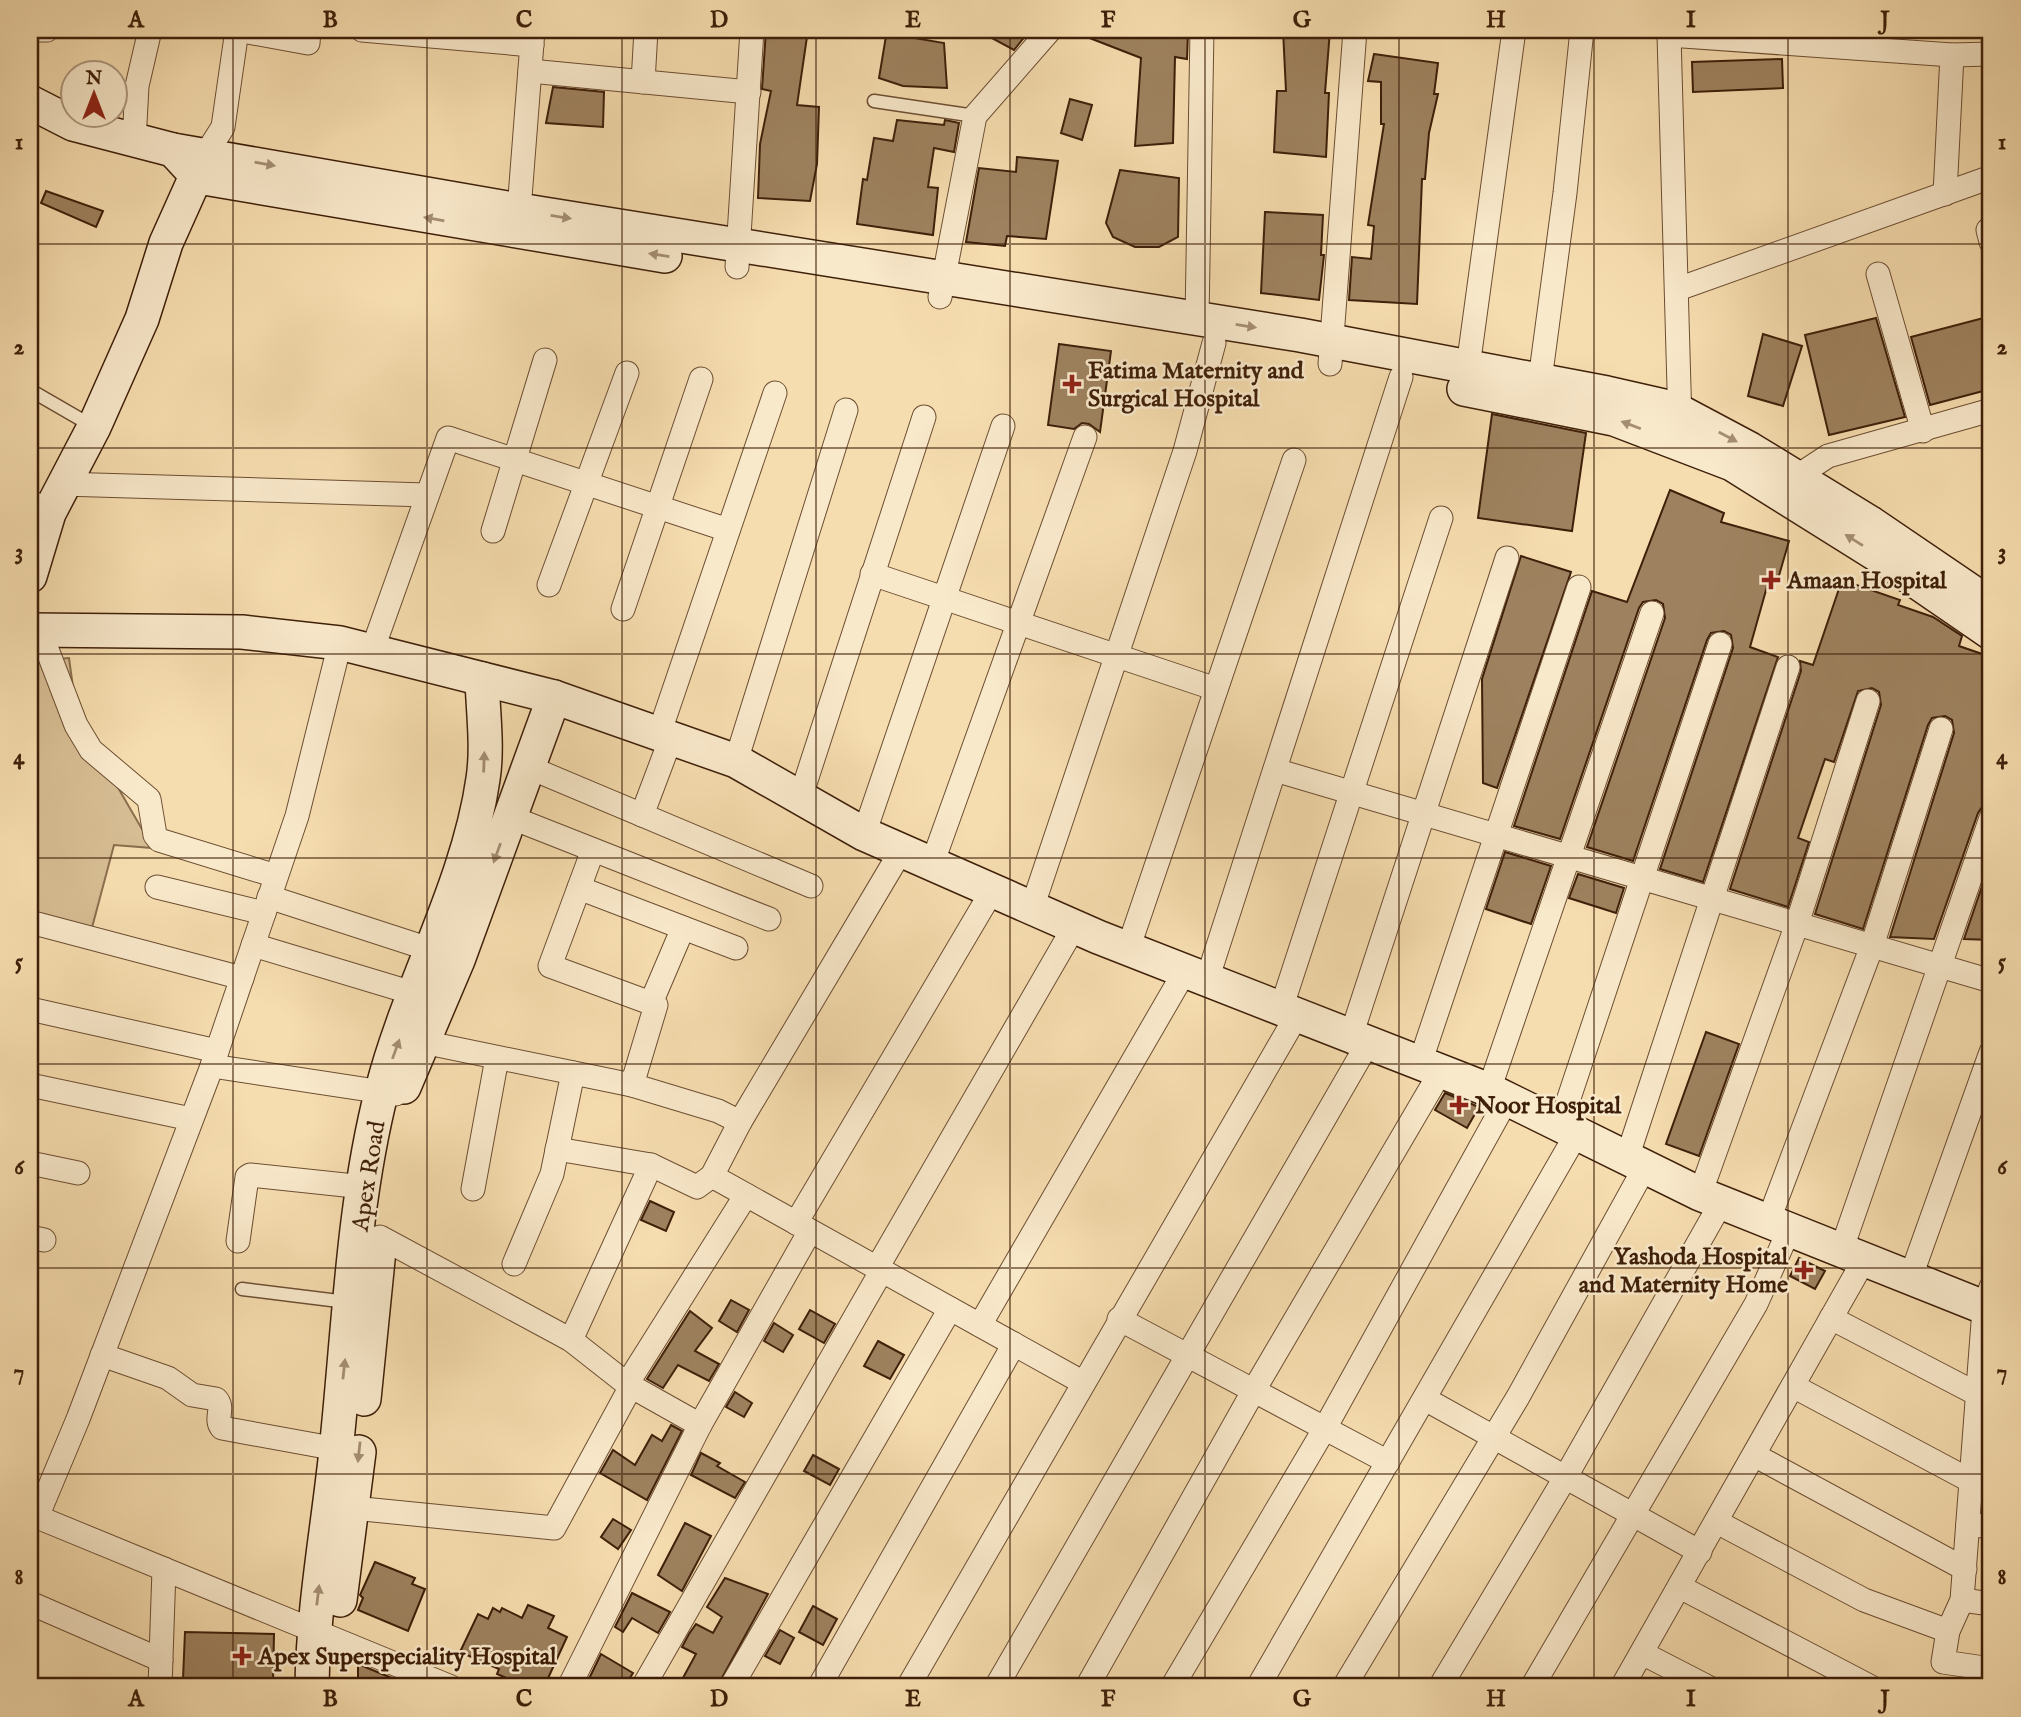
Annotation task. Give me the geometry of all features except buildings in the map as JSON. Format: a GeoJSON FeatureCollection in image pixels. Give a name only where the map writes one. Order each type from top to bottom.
{"type":"FeatureCollection","features":[{"type":"Feature","properties":{"kind":"street"},"geometry":{"type":"LineString","coordinates":[[30,30],[47,30]]}},
{"type":"Feature","properties":{"kind":"street"},"geometry":{"type":"LineString","coordinates":[[134,141],[137,86],[150,30]]}},
{"type":"Feature","properties":{"kind":"street"},"geometry":{"type":"LineString","coordinates":[[30,576],[47,499],[94,427],[142,319],[166,243],[223,127],[237,30],[308,43],[309,30]]}},
{"type":"Feature","properties":{"kind":"street"},"geometry":{"type":"LineString","coordinates":[[362,30],[532,37],[518,222]]}},
{"type":"Feature","properties":{"kind":"street"},"geometry":{"type":"LineString","coordinates":[[643,82],[646,30]]}},
{"type":"Feature","properties":{"kind":"street"},"geometry":{"type":"LineString","coordinates":[[738,256],[752,30]]}},
{"type":"Feature","properties":{"kind":"street"},"geometry":{"type":"LineString","coordinates":[[942,287],[975,116],[1050,30]]}},
{"type":"Feature","properties":{"kind":"street"},"geometry":{"type":"LineString","coordinates":[[1032,908],[1185,451],[1206,331],[1202,30]]}},
{"type":"Feature","properties":{"kind":"street"},"geometry":{"type":"LineString","coordinates":[[1331,353],[1355,30]]}},
{"type":"Feature","properties":{"kind":"street"},"geometry":{"type":"LineString","coordinates":[[1468,367],[1514,30]]}},
{"type":"Feature","properties":{"kind":"street"},"geometry":{"type":"LineString","coordinates":[[1540,380],[1565,193],[1582,30]]}},
{"type":"Feature","properties":{"kind":"street"},"geometry":{"type":"LineString","coordinates":[[1679,428],[1678,289],[1670,32],[1952,55],[1991,54]]}},
{"type":"Feature","properties":{"kind":"street"},"geometry":{"type":"LineString","coordinates":[[1945,194],[1952,55]]}},
{"type":"Feature","properties":{"kind":"street"},"geometry":{"type":"LineString","coordinates":[[530,71],[748,92]]}},
{"type":"Feature","properties":{"kind":"street"},"geometry":{"type":"LineString","coordinates":[[30,102],[73,124],[173,150],[202,166],[518,222],[942,287],[1331,353],[1468,367],[1607,393],[1679,428],[1796,477],[1869,522],[1991,604]]}},
{"type":"Feature","properties":{"kind":"street"},"geometry":{"type":"LineString","coordinates":[[1678,289],[1991,177]]}},
{"type":"Feature","properties":{"kind":"street"},"geometry":{"type":"LineString","coordinates":[[1878,274],[1923,431]]}},
{"type":"Feature","properties":{"kind":"street"},"geometry":{"type":"LineString","coordinates":[[1331,353],[1401,377],[1614,419],[1679,428],[1879,556],[1991,634]]}},
{"type":"Feature","properties":{"kind":"street"},"geometry":{"type":"LineString","coordinates":[[493,531],[545,360]]}},
{"type":"Feature","properties":{"kind":"street"},"geometry":{"type":"LineString","coordinates":[[549,585],[627,373]]}},
{"type":"Feature","properties":{"kind":"street"},"geometry":{"type":"LineString","coordinates":[[980,1325],[1196,976],[1275,770],[1401,377]]}},
{"type":"Feature","properties":{"kind":"street"},"geometry":{"type":"LineString","coordinates":[[623,609],[701,379]]}},
{"type":"Feature","properties":{"kind":"street"},"geometry":{"type":"LineString","coordinates":[[642,815],[728,530],[775,393]]}},
{"type":"Feature","properties":{"kind":"street"},"geometry":{"type":"LineString","coordinates":[[736,761],[846,410]]}},
{"type":"Feature","properties":{"kind":"street"},"geometry":{"type":"LineString","coordinates":[[1796,477],[1828,456],[1991,410]]}},
{"type":"Feature","properties":{"kind":"street"},"geometry":{"type":"LineString","coordinates":[[800,799],[924,417]]}},
{"type":"Feature","properties":{"kind":"street"},"geometry":{"type":"LineString","coordinates":[[864,834],[1003,426]]}},
{"type":"Feature","properties":{"kind":"street"},"geometry":{"type":"LineString","coordinates":[[932,864],[1085,437]]}},
{"type":"Feature","properties":{"kind":"street"},"geometry":{"type":"LineString","coordinates":[[372,651],[448,438],[728,530]]}},
{"type":"Feature","properties":{"kind":"street"},"geometry":{"type":"LineString","coordinates":[[1128,949],[1294,460]]}},
{"type":"Feature","properties":{"kind":"street"},"geometry":{"type":"LineString","coordinates":[[47,499],[426,495]]}},
{"type":"Feature","properties":{"kind":"street"},"geometry":{"type":"LineString","coordinates":[[908,1687],[1119,1319],[1289,1012],[1352,793],[1441,518]]}},
{"type":"Feature","properties":{"kind":"street"},"geometry":{"type":"LineString","coordinates":[[996,1687],[1189,1356],[1359,1040],[1424,814],[1507,558]]}},
{"type":"Feature","properties":{"kind":"street"},"geometry":{"type":"LineString","coordinates":[[872,574],[1216,689]]}},
{"type":"Feature","properties":{"kind":"street"},"geometry":{"type":"LineString","coordinates":[[1087,1687],[1254,1390],[1430,1067],[1497,835],[1578,587]]}},
{"type":"Feature","properties":{"kind":"street"},"geometry":{"type":"LineString","coordinates":[[1172,1687],[1325,1428],[1498,1094],[1569,856],[1652,612]]}},
{"type":"Feature","properties":{"kind":"street"},"geometry":{"type":"LineString","coordinates":[[432,950],[270,895],[159,840],[155,835],[149,799],[91,750],[76,725],[35,630],[242,632],[340,643],[554,697],[736,761],[864,834],[1074,927],[1498,1094],[1711,1198],[1910,1279],[1989,1302],[1977,1394],[1983,1429],[1971,1481],[1962,1600],[1948,1631],[1943,1662],[1991,1669]]}},
{"type":"Feature","properties":{"kind":"street"},"geometry":{"type":"LineString","coordinates":[[340,643],[297,816],[215,1058],[102,1354],[34,1516],[451,1687]]}},
{"type":"Feature","properties":{"kind":"street"},"geometry":{"type":"LineString","coordinates":[[1258,1687],[1424,1399],[1569,1129],[1642,878],[1720,644]]}},
{"type":"Feature","properties":{"kind":"street"},"geometry":{"type":"LineString","coordinates":[[1344,1687],[1493,1438],[1636,1162],[1714,899],[1788,667]]}},
{"type":"Feature","properties":{"kind":"street","name":"Apex Road"},"geometry":{"type":"LineString","coordinates":[[334,1687],[324,1635],[337,1449],[364,1186],[416,994],[480,796],[484,745],[482,679]]}},
{"type":"Feature","properties":{"kind":"street","name":"Apex Road"},"geometry":{"type":"LineString","coordinates":[[312,1687],[353,1508],[380,1237],[391,1093],[423,1042],[458,960],[554,697]]}},
{"type":"Feature","properties":{"kind":"street"},"geometry":{"type":"LineString","coordinates":[[1440,1687],[1565,1478],[1711,1198],[1868,701]]}},
{"type":"Feature","properties":{"kind":"street"},"geometry":{"type":"LineString","coordinates":[[1532,1687],[1756,1304],[1941,729]]}},
{"type":"Feature","properties":{"kind":"street"},"geometry":{"type":"LineString","coordinates":[[528,767],[811,886]]}},
{"type":"Feature","properties":{"kind":"street"},"geometry":{"type":"LineString","coordinates":[[1275,770],[1991,981]]}},
{"type":"Feature","properties":{"kind":"street"},"geometry":{"type":"LineString","coordinates":[[510,817],[769,919]]}},
{"type":"Feature","properties":{"kind":"street"},"geometry":{"type":"LineString","coordinates":[[1622,1687],[1831,1318],[1853,1256],[1941,966],[1991,818]]}},
{"type":"Feature","properties":{"kind":"street"},"geometry":{"type":"LineString","coordinates":[[593,850],[550,966],[656,1005],[632,1085]]}},
{"type":"Feature","properties":{"kind":"street"},"geometry":{"type":"LineString","coordinates":[[557,1149],[650,1165],[697,1187],[712,1176],[740,1122],[901,850]]}},
{"type":"Feature","properties":{"kind":"street"},"geometry":{"type":"LineString","coordinates":[[157,887],[270,895]]}},
{"type":"Feature","properties":{"kind":"street"},"geometry":{"type":"LineString","coordinates":[[579,888],[736,948]]}},
{"type":"Feature","properties":{"kind":"street"},"geometry":{"type":"LineString","coordinates":[[569,1687],[700,1424],[803,1227],[992,891]]}},
{"type":"Feature","properties":{"kind":"street"},"geometry":{"type":"LineString","coordinates":[[30,922],[242,978]]}},
{"type":"Feature","properties":{"kind":"street"},"geometry":{"type":"LineString","coordinates":[[643,1687],[1074,927]]}},
{"type":"Feature","properties":{"kind":"street"},"geometry":{"type":"LineString","coordinates":[[651,1003],[683,928]]}},
{"type":"Feature","properties":{"kind":"street"},"geometry":{"type":"LineString","coordinates":[[253,945],[416,994]]}},
{"type":"Feature","properties":{"kind":"street"},"geometry":{"type":"LineString","coordinates":[[30,1009],[215,1058],[391,1093]]}},
{"type":"Feature","properties":{"kind":"street"},"geometry":{"type":"LineString","coordinates":[[423,1042],[632,1085],[718,1111],[740,1122]]}},
{"type":"Feature","properties":{"kind":"street"},"geometry":{"type":"LineString","coordinates":[[1910,1279],[1991,1052]]}},
{"type":"Feature","properties":{"kind":"street"},"geometry":{"type":"LineString","coordinates":[[473,1189],[498,1058]]}},
{"type":"Feature","properties":{"kind":"street"},"geometry":{"type":"LineString","coordinates":[[513,1265],[552,1174],[573,1073]]}},
{"type":"Feature","properties":{"kind":"street"},"geometry":{"type":"LineString","coordinates":[[30,1085],[191,1119]]}},
{"type":"Feature","properties":{"kind":"street"},"geometry":{"type":"LineString","coordinates":[[30,1163],[78,1173]]}},
{"type":"Feature","properties":{"kind":"street"},"geometry":{"type":"LineString","coordinates":[[571,1340],[650,1165]]}},
{"type":"Feature","properties":{"kind":"street"},"geometry":{"type":"LineString","coordinates":[[238,1241],[247,1177],[250,1175],[364,1186]]}},
{"type":"Feature","properties":{"kind":"street"},"geometry":{"type":"LineString","coordinates":[[712,1176],[1082,1382]]}},
{"type":"Feature","properties":{"kind":"street"},"geometry":{"type":"LineString","coordinates":[[627,1384],[746,1195]]}},
{"type":"Feature","properties":{"kind":"street"},"geometry":{"type":"LineString","coordinates":[[380,1237],[571,1340],[627,1384],[700,1424]]}},
{"type":"Feature","properties":{"kind":"street"},"geometry":{"type":"LineString","coordinates":[[731,1687],[950,1309]]}},
{"type":"Feature","properties":{"kind":"street"},"geometry":{"type":"LineString","coordinates":[[1831,1318],[1977,1394]]}},
{"type":"Feature","properties":{"kind":"street"},"geometry":{"type":"LineString","coordinates":[[1119,1319],[1388,1462]]}},
{"type":"Feature","properties":{"kind":"street"},"geometry":{"type":"LineString","coordinates":[[819,1687],[1014,1344]]}},
{"type":"Feature","properties":{"kind":"street"},"geometry":{"type":"LineString","coordinates":[[102,1354],[169,1378],[192,1395],[216,1399],[220,1406],[218,1420],[222,1428],[337,1449]]}},
{"type":"Feature","properties":{"kind":"street"},"geometry":{"type":"LineString","coordinates":[[353,1508],[554,1528],[629,1390],[627,1384]]}},
{"type":"Feature","properties":{"kind":"street"},"geometry":{"type":"LineString","coordinates":[[1793,1386],[1971,1481]]}},
{"type":"Feature","properties":{"kind":"street"},"geometry":{"type":"LineString","coordinates":[[1424,1399],[1699,1552]]}},
{"type":"Feature","properties":{"kind":"street"},"geometry":{"type":"LineString","coordinates":[[1754,1455],[1965,1569]]}},
{"type":"Feature","properties":{"kind":"street"},"geometry":{"type":"LineString","coordinates":[[1717,1521],[1864,1600],[1948,1631]]}},
{"type":"Feature","properties":{"kind":"street"},"geometry":{"type":"LineString","coordinates":[[1968,1524],[1991,1527]]}},
{"type":"Feature","properties":{"kind":"street"},"geometry":{"type":"LineString","coordinates":[[160,1687],[164,1569]]}},
{"type":"Feature","properties":{"kind":"street"},"geometry":{"type":"LineString","coordinates":[[1679,1587],[1871,1687]]}},
{"type":"Feature","properties":{"kind":"street"},"geometry":{"type":"LineString","coordinates":[[1962,1600],[1991,1604]]}},
{"type":"Feature","properties":{"kind":"street"},"geometry":{"type":"LineString","coordinates":[[30,1603],[161,1660]]}},
{"type":"Feature","properties":{"kind":"street"},"geometry":{"type":"LineString","coordinates":[[1643,1653],[1708,1687]]}},
{"type":"Feature","properties":{"kind":"lane"},"geometry":{"type":"LineString","coordinates":[[874,100],[975,116]]}},
{"type":"Feature","properties":{"kind":"lane"},"geometry":{"type":"LineString","coordinates":[[30,390],[94,427]]}},
{"type":"Feature","properties":{"kind":"lane"},"geometry":{"type":"LineString","coordinates":[[242,1289],[351,1302]]}},
{"type":"Feature","properties":{"kind":"shaded area"},"geometry":{"type":"Polygon","coordinates":[[[69,658],[77,717],[153,848],[114,845],[90,935],[30,921],[30,661],[69,658]]]}},
{"type":"Feature","properties":{"kind":"place","name":"Fatima Maternity and Surgical Hospital"},"geometry":{"type":"Point","coordinates":[1072,384]}},
{"type":"Feature","properties":{"kind":"place","name":"Amaan Hospital"},"geometry":{"type":"Point","coordinates":[1771,580]}},
{"type":"Feature","properties":{"kind":"place","name":"Noor Hospital"},"geometry":{"type":"Point","coordinates":[1459,1105]}},
{"type":"Feature","properties":{"kind":"place","name":"Yashoda Hospital and Maternity Home"},"geometry":{"type":"Point","coordinates":[1804,1270]}},
{"type":"Feature","properties":{"kind":"place","name":"Apex Superspeciality Hospital"},"geometry":{"type":"Point","coordinates":[242,1656]}}]}
